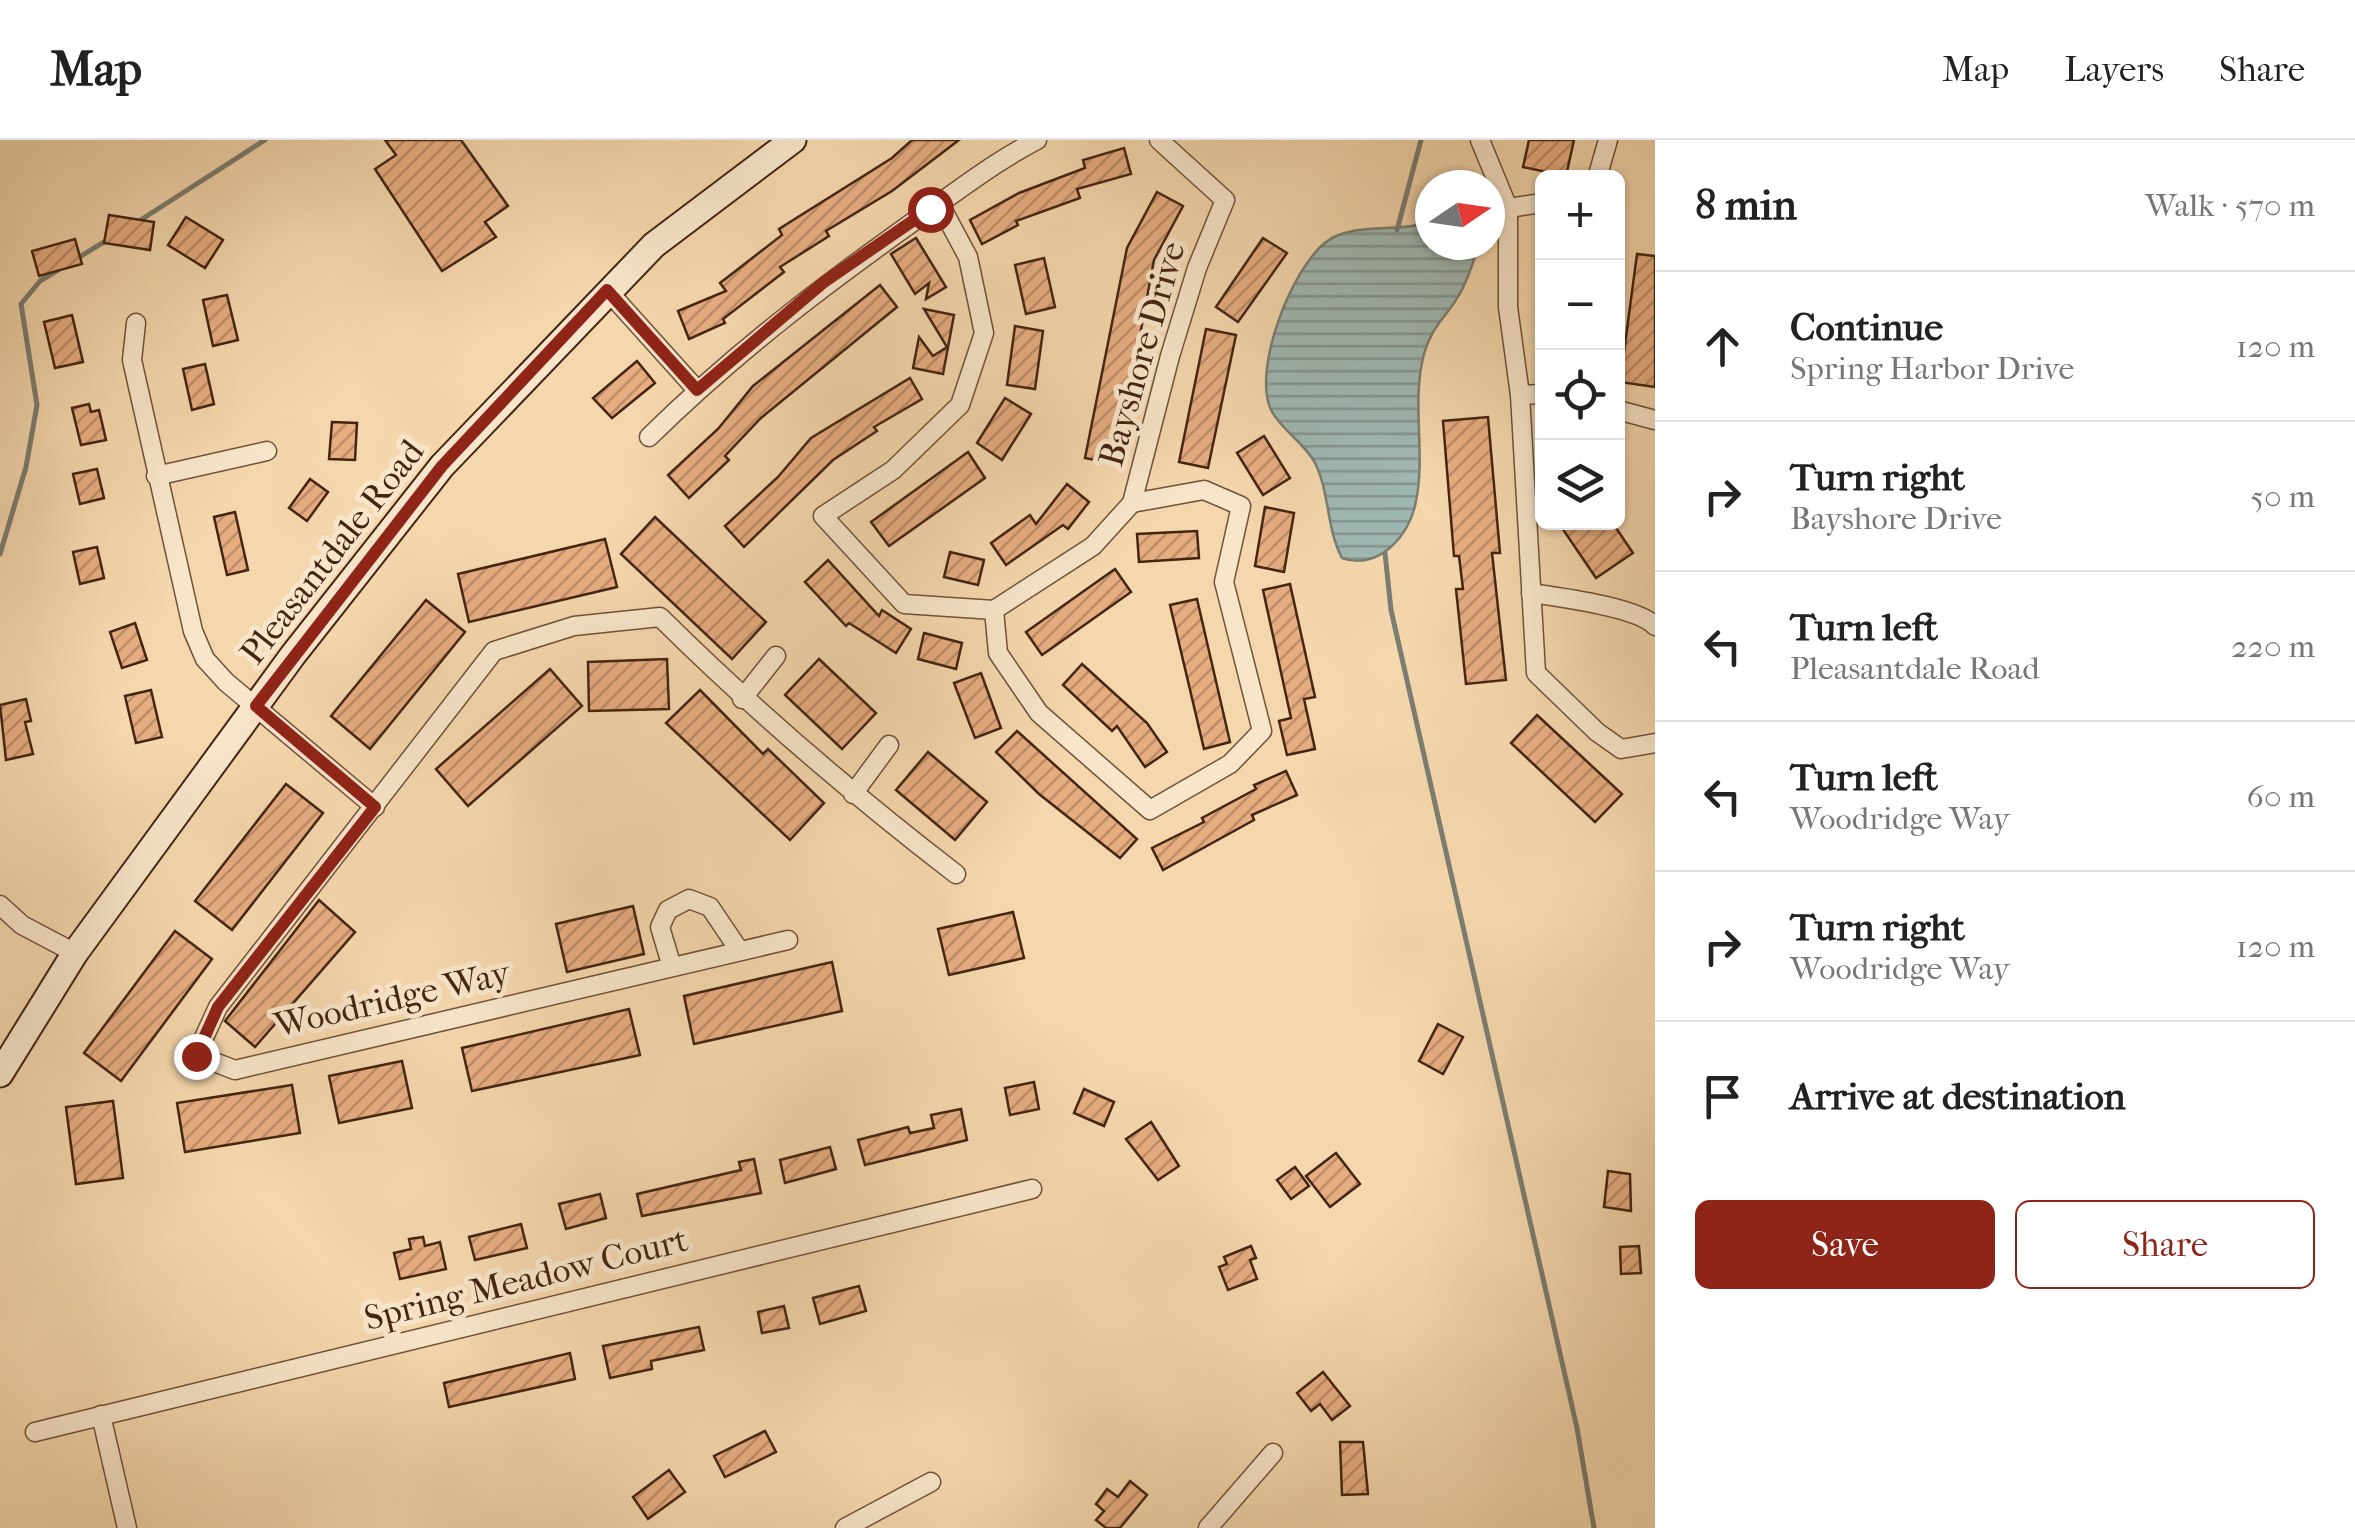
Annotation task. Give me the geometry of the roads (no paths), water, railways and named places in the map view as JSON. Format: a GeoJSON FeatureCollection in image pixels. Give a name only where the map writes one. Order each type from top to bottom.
{"type":"FeatureCollection","features":[{"type":"Feature","properties":{"kind":"main road","name":"Pleasantdale Road"},"geometry":{"type":"LineString","coordinates":[[0,1074],[75,953],[256,706],[442,466],[654,245],[793,140]]}},
{"type":"Feature","properties":{"kind":"street"},"geometry":{"type":"LineString","coordinates":[[649,437],[697,390],[824,282],[993,162],[1038,140]]}},
{"type":"Feature","properties":{"kind":"street","name":"Bayshore Drive"},"geometry":{"type":"LineString","coordinates":[[994,610],[1093,546],[1132,503],[1176,338],[1225,200],[1159,140]]}},
{"type":"Feature","properties":{"kind":"street"},"geometry":{"type":"LineString","coordinates":[[1480,140],[1508,208],[1508,307],[1520,395],[1536,672],[1596,732],[1621,749],[1655,742]]}},
{"type":"Feature","properties":{"kind":"street"},"geometry":{"type":"LineString","coordinates":[[1600,170],[1608,140]]}},
{"type":"Feature","properties":{"kind":"street"},"geometry":{"type":"LineString","coordinates":[[940,203],[968,257],[984,333],[960,404],[893,470],[823,516],[904,604],[994,610],[998,653],[1038,713],[1150,810],[1230,764],[1262,730],[1224,582],[1241,506],[1204,490],[1132,503]]}},
{"type":"Feature","properties":{"kind":"street"},"geometry":{"type":"LineString","coordinates":[[1508,208],[1535,204]]}},
{"type":"Feature","properties":{"kind":"street"},"geometry":{"type":"LineString","coordinates":[[607,290],[697,390]]}},
{"type":"Feature","properties":{"kind":"street"},"geometry":{"type":"LineString","coordinates":[[136,323],[132,360],[192,631],[205,659],[375,807]]}},
{"type":"Feature","properties":{"kind":"street"},"geometry":{"type":"LineString","coordinates":[[1520,395],[1535,394]]}},
{"type":"Feature","properties":{"kind":"street"},"geometry":{"type":"LineString","coordinates":[[1625,412],[1655,420]]}},
{"type":"Feature","properties":{"kind":"street"},"geometry":{"type":"LineString","coordinates":[[156,476],[268,451]]}},
{"type":"Feature","properties":{"kind":"street"},"geometry":{"type":"LineString","coordinates":[[1531,593],[1626,613],[1649,620],[1655,626]]}},
{"type":"Feature","properties":{"kind":"street","name":"Woodridge Way"},"geometry":{"type":"LineString","coordinates":[[788,940],[235,1070],[196,1056],[218,1007],[494,651],[574,626],[660,616],[742,698],[806,748],[853,794],[956,874]]}},
{"type":"Feature","properties":{"kind":"street"},"geometry":{"type":"LineString","coordinates":[[742,698],[776,656]]}},
{"type":"Feature","properties":{"kind":"street"},"geometry":{"type":"LineString","coordinates":[[853,794],[889,745]]}},
{"type":"Feature","properties":{"kind":"street"},"geometry":{"type":"LineString","coordinates":[[672,966],[660,927],[668,910],[688,899],[710,908],[739,950]]}},
{"type":"Feature","properties":{"kind":"street"},"geometry":{"type":"LineString","coordinates":[[0,905],[22,925],[75,953]]}},
{"type":"Feature","properties":{"kind":"street","name":"Spring Meadow Court"},"geometry":{"type":"LineString","coordinates":[[35,1432],[1032,1189]]}},
{"type":"Feature","properties":{"kind":"street"},"geometry":{"type":"LineString","coordinates":[[101,1415],[126,1528]]}},
{"type":"Feature","properties":{"kind":"street"},"geometry":{"type":"LineString","coordinates":[[1208,1528],[1273,1453]]}},
{"type":"Feature","properties":{"kind":"street"},"geometry":{"type":"LineString","coordinates":[[844,1528],[931,1482]]}},
{"type":"Feature","properties":{"kind":"water"},"geometry":{"type":"Polygon","coordinates":[[[1415,225],[1415,260],[1474,260],[1462,289],[1435,329],[1424,354],[1419,391],[1419,483],[1413,514],[1390,548],[1368,560],[1355,561],[1342,558],[1315,463],[1271,410],[1267,370],[1279,320],[1300,273],[1313,255],[1326,242],[1349,232],[1415,225]]]}},
{"type":"Feature","properties":{"kind":"waterway"},"geometry":{"type":"LineString","coordinates":[[136,223],[265,140]]}},
{"type":"Feature","properties":{"kind":"waterway"},"geometry":{"type":"LineString","coordinates":[[1397,230],[1421,140]]}},
{"type":"Feature","properties":{"kind":"waterway"},"geometry":{"type":"LineString","coordinates":[[76,259],[109,239]]}},
{"type":"Feature","properties":{"kind":"waterway"},"geometry":{"type":"LineString","coordinates":[[0,554],[26,467],[37,405],[21,304],[40,281],[58,270]]}},
{"type":"Feature","properties":{"kind":"waterway"},"geometry":{"type":"LineString","coordinates":[[1385,553],[1391,610],[1577,1428],[1594,1528]]}}]}
